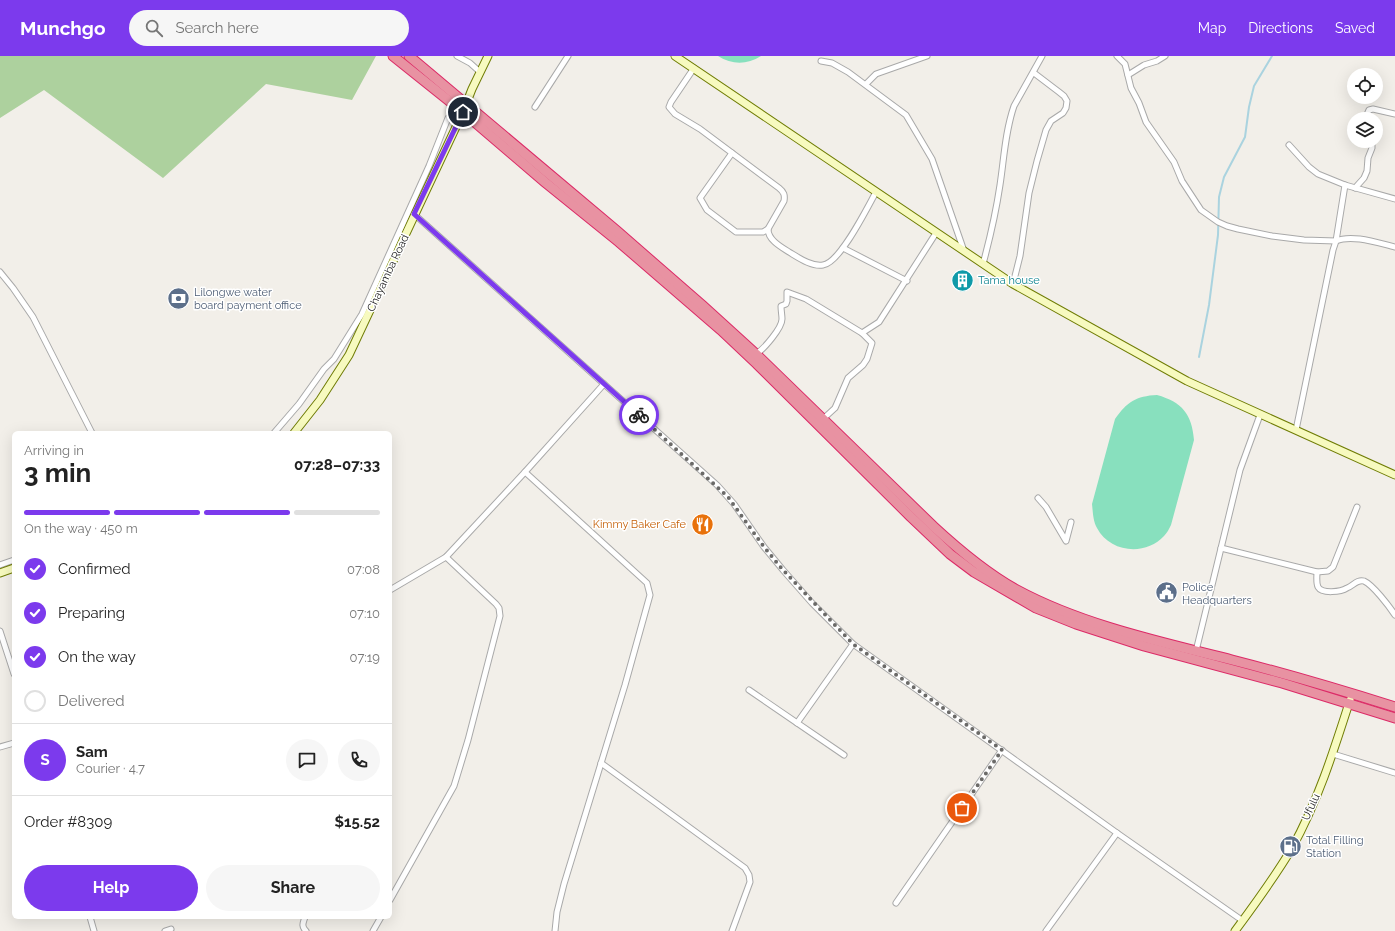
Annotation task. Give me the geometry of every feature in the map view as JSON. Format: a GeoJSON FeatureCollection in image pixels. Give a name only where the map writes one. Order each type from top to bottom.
{"type":"FeatureCollection","features":[{"type":"Feature","properties":{"kind":"highway"},"geometry":{"type":"LineString","coordinates":[[393,56],[530,159],[683,288],[756,354],[954,546],[1003,582],[1038,601],[1077,617],[1196,651],[1281,673],[1395,707]]}},
{"type":"Feature","properties":{"kind":"highway"},"geometry":{"type":"LineString","coordinates":[[409,56],[546,183],[619,242],[721,330],[911,517],[950,554],[974,572],[1036,608],[1076,624],[1144,646],[1229,668],[1350,703],[1395,718]]}},
{"type":"Feature","properties":{"kind":"street"},"geometry":{"type":"LineString","coordinates":[[457,56],[470,63],[480,72]]}},
{"type":"Feature","properties":{"kind":"street","name":"Chayamba Road"},"geometry":{"type":"LineString","coordinates":[[296,431],[303,424],[320,400],[349,355],[488,56]]}},
{"type":"Feature","properties":{"kind":"street"},"geometry":{"type":"LineString","coordinates":[[535,107],[568,56]]}},
{"type":"Feature","properties":{"kind":"street"},"geometry":{"type":"LineString","coordinates":[[675,56],[1013,284],[1187,381],[1395,475]]}},
{"type":"Feature","properties":{"kind":"street"},"geometry":{"type":"LineString","coordinates":[[866,84],[876,74],[927,56]]}},
{"type":"Feature","properties":{"kind":"street"},"geometry":{"type":"LineString","coordinates":[[983,264],[993,226],[1005,141],[1014,106],[1034,73],[1042,56]]}},
{"type":"Feature","properties":{"kind":"street"},"geometry":{"type":"LineString","coordinates":[[1118,56],[1125,64],[1131,88],[1139,103],[1146,122],[1174,162],[1182,181],[1198,206],[1206,214],[1227,226],[1265,235],[1304,240],[1336,241],[1345,238],[1395,247]]}},
{"type":"Feature","properties":{"kind":"street"},"geometry":{"type":"LineString","coordinates":[[1128,75],[1144,65],[1157,61],[1166,56]]}},
{"type":"Feature","properties":{"kind":"street"},"geometry":{"type":"LineString","coordinates":[[821,61],[832,63],[848,72],[906,115],[932,159],[964,252]]}},
{"type":"Feature","properties":{"kind":"street"},"geometry":{"type":"LineString","coordinates":[[694,68],[670,102],[669,107],[675,114],[700,130],[732,153],[784,192],[784,201],[768,229],[763,232],[736,232],[707,210],[700,198],[732,153]]}},
{"type":"Feature","properties":{"kind":"street"},"geometry":{"type":"LineString","coordinates":[[1013,284],[1020,256],[1029,193],[1046,130],[1051,121],[1063,113],[1067,102],[1064,96],[1034,73]]}},
{"type":"Feature","properties":{"kind":"street"},"geometry":{"type":"LineString","coordinates":[[1368,112],[1369,110],[1373,109],[1395,114]]}},
{"type":"Feature","properties":{"kind":"street"},"geometry":{"type":"LineString","coordinates":[[276,431],[299,404],[324,369],[334,359],[362,314],[429,166],[448,118]]}},
{"type":"Feature","properties":{"kind":"street"},"geometry":{"type":"LineString","coordinates":[[1289,144],[1309,167],[1318,174],[1345,185],[1395,200]]}},
{"type":"Feature","properties":{"kind":"street"},"geometry":{"type":"LineString","coordinates":[[1355,188],[1360,183],[1367,171],[1368,158],[1372,148]]}},
{"type":"Feature","properties":{"kind":"street"},"geometry":{"type":"LineString","coordinates":[[1296,430],[1332,250],[1336,241],[1345,185]]}},
{"type":"Feature","properties":{"kind":"street"},"geometry":{"type":"LineString","coordinates":[[768,229],[768,234],[771,239],[801,259],[816,265],[830,263],[843,248],[876,192]]}},
{"type":"Feature","properties":{"kind":"street"},"geometry":{"type":"LineString","coordinates":[[414,214],[728,497],[764,547],[783,570],[853,644],[1117,833],[1243,921]]}},
{"type":"Feature","properties":{"kind":"street"},"geometry":{"type":"LineString","coordinates":[[862,334],[879,322],[907,281],[936,233]]}},
{"type":"Feature","properties":{"kind":"street"},"geometry":{"type":"LineString","coordinates":[[843,248],[907,281]]}},
{"type":"Feature","properties":{"kind":"street"},"geometry":{"type":"LineString","coordinates":[[0,272],[33,317],[91,431]]}},
{"type":"Feature","properties":{"kind":"street"},"geometry":{"type":"LineString","coordinates":[[756,354],[778,331],[782,319],[781,306],[786,304],[787,292],[806,299],[862,334],[872,343],[867,359],[863,365],[848,378],[835,408],[823,418]]}},
{"type":"Feature","properties":{"kind":"street"},"geometry":{"type":"LineString","coordinates":[[392,589],[440,562],[446,557],[604,384]]}},
{"type":"Feature","properties":{"kind":"street"},"geometry":{"type":"LineString","coordinates":[[1196,651],[1240,470],[1260,415]]}},
{"type":"Feature","properties":{"kind":"street"},"geometry":{"type":"LineString","coordinates":[[525,472],[647,583],[650,595],[625,685],[564,884],[557,912],[555,931]]}},
{"type":"Feature","properties":{"kind":"street"},"geometry":{"type":"LineString","coordinates":[[1038,498],[1046,507],[1066,541],[1071,522]]}},
{"type":"Feature","properties":{"kind":"street"},"geometry":{"type":"LineString","coordinates":[[1221,548],[1317,572],[1328,571],[1333,567],[1357,507]]}},
{"type":"Feature","properties":{"kind":"street"},"geometry":{"type":"LineString","coordinates":[[392,896],[454,786],[470,733],[500,616],[499,608],[496,604],[446,557]]}},
{"type":"Feature","properties":{"kind":"street"},"geometry":{"type":"LineString","coordinates":[[0,565],[12,561]]}},
{"type":"Feature","properties":{"kind":"street"},"geometry":{"type":"LineString","coordinates":[[0,573],[12,569]]}},
{"type":"Feature","properties":{"kind":"street"},"geometry":{"type":"LineString","coordinates":[[1317,572],[1318,586],[1320,590],[1324,591],[1343,590],[1358,581],[1365,582],[1384,600],[1395,615]]}},
{"type":"Feature","properties":{"kind":"street"},"geometry":{"type":"LineString","coordinates":[[0,631],[12,665]]}},
{"type":"Feature","properties":{"kind":"street"},"geometry":{"type":"LineString","coordinates":[[797,722],[853,644]]}},
{"type":"Feature","properties":{"kind":"street"},"geometry":{"type":"LineString","coordinates":[[749,690],[844,755]]}},
{"type":"Feature","properties":{"kind":"street","name":"Ufulu"},"geometry":{"type":"LineString","coordinates":[[1235,931],[1292,847],[1315,801],[1333,754],[1353,694]]}},
{"type":"Feature","properties":{"kind":"street"},"geometry":{"type":"LineString","coordinates":[[0,747],[12,744]]}},
{"type":"Feature","properties":{"kind":"street"},"geometry":{"type":"LineString","coordinates":[[896,903],[1002,750]]}},
{"type":"Feature","properties":{"kind":"street"},"geometry":{"type":"LineString","coordinates":[[1333,754],[1395,773]]}},
{"type":"Feature","properties":{"kind":"street"},"geometry":{"type":"LineString","coordinates":[[601,763],[745,868],[749,875],[750,882],[732,931]]}},
{"type":"Feature","properties":{"kind":"street"},"geometry":{"type":"LineString","coordinates":[[1046,931],[1117,833]]}},
{"type":"Feature","properties":{"kind":"street"},"geometry":{"type":"LineString","coordinates":[[91,919],[94,931]]}},
{"type":"Feature","properties":{"kind":"street"},"geometry":{"type":"LineString","coordinates":[[304,919],[302,928],[306,931]]}},
{"type":"Feature","properties":{"kind":"street"},"geometry":{"type":"LineString","coordinates":[[373,931],[380,919]]}},
{"type":"Feature","properties":{"kind":"street"},"geometry":{"type":"LineString","coordinates":[[165,931],[171,929]]}},
{"type":"Feature","properties":{"kind":"green space"},"geometry":{"type":"Polygon","coordinates":[[[0,56],[376,56],[352,100],[266,84],[163,178],[44,90],[0,118],[0,56]]]}},
{"type":"Feature","properties":{"kind":"green space"},"geometry":{"type":"Polygon","coordinates":[[[718,56],[761,56],[750,61],[740,63],[729,61],[718,56]]]}},
{"type":"Feature","properties":{"kind":"green space"},"geometry":{"type":"Polygon","coordinates":[[[1157,395],[1173,401],[1184,410],[1191,423],[1194,440],[1171,525],[1168,531],[1164,536],[1148,547],[1129,549],[1119,547],[1110,543],[1097,528],[1093,517],[1092,504],[1115,419],[1128,404],[1133,401],[1143,397],[1157,395]]]}},
{"type":"Feature","properties":{"kind":"waterway"},"geometry":{"type":"LineString","coordinates":[[1199,357],[1209,305],[1218,235],[1219,197],[1224,177],[1245,137],[1249,107],[1254,86],[1272,56]]}},
{"type":"Feature","properties":{"kind":"way so far"},"geometry":{"type":"LineString","coordinates":[[639,415],[717,485],[734,504],[764,547],[783,570],[812,603],[853,644],[1002,750],[962,808]]}},
{"type":"Feature","properties":{"kind":"place","name":"Tama house"},"geometry":{"type":"Point","coordinates":[962,280]}},
{"type":"Feature","properties":{"kind":"place","name":"Lilongwe water board payment office"},"geometry":{"type":"Point","coordinates":[179,298]}},
{"type":"Feature","properties":{"kind":"place","name":"Kimmy Baker Cafe"},"geometry":{"type":"Point","coordinates":[702,524]}},
{"type":"Feature","properties":{"kind":"place","name":"Police Headquarters"},"geometry":{"type":"Point","coordinates":[1166,593]}},
{"type":"Feature","properties":{"kind":"place","name":"Total Filling Station"},"geometry":{"type":"Point","coordinates":[1291,846]}},
{"type":"Feature","properties":{"kind":"route"},"geometry":{"type":"LineString","coordinates":[[463,112],[414,214],[639,415]]}}]}
